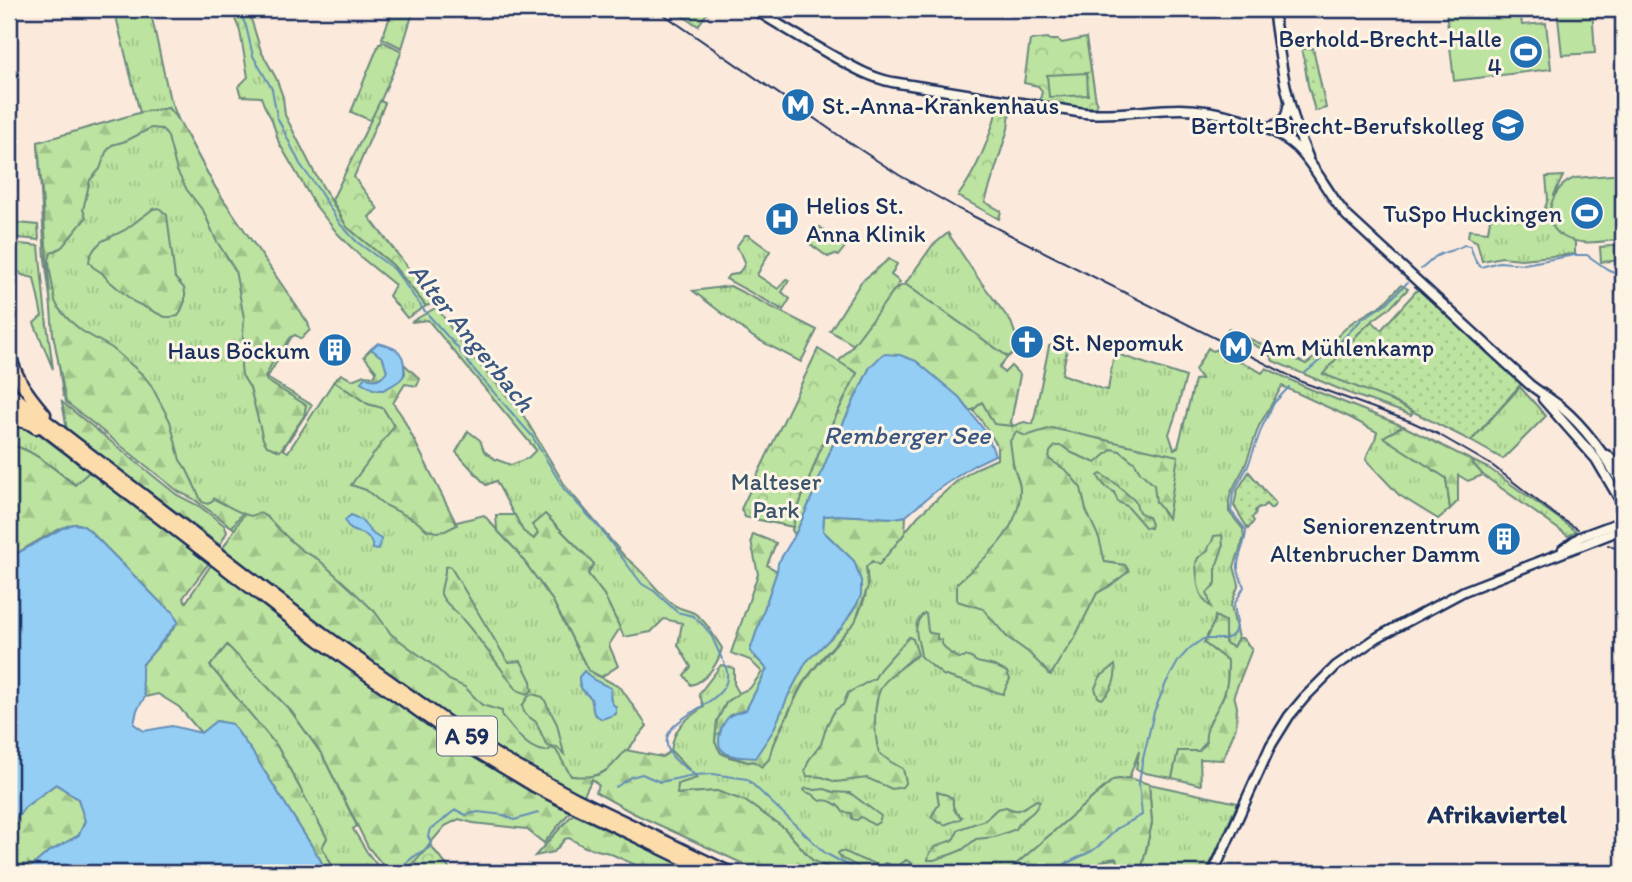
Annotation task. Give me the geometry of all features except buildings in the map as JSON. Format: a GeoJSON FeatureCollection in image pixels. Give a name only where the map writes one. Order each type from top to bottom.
{"type":"FeatureCollection","features":[{"type":"Feature","properties":{"kind":"highway"},"geometry":{"type":"LineString","coordinates":[[9,347],[13,368],[19,380],[59,434]]}},
{"type":"Feature","properties":{"kind":"highway","name":"A 59"},"geometry":{"type":"LineString","coordinates":[[9,392],[59,434],[86,462],[380,675],[492,752],[575,798],[731,873]]}},
{"type":"Feature","properties":{"kind":"highway","name":"A 59"},"geometry":{"type":"LineString","coordinates":[[9,402],[59,434]]}},
{"type":"Feature","properties":{"kind":"highway"},"geometry":{"type":"LineString","coordinates":[[9,419],[59,434]]}},
{"type":"Feature","properties":{"kind":"highway","name":"A 59"},"geometry":{"type":"LineString","coordinates":[[226,563],[330,649],[466,745],[553,796],[712,873]]}},
{"type":"Feature","properties":{"kind":"main road"},"geometry":{"type":"LineString","coordinates":[[754,9],[854,68],[877,78],[1086,113],[1180,109],[1201,111],[1261,127],[1284,139],[1311,163]]}},
{"type":"Feature","properties":{"kind":"main road"},"geometry":{"type":"LineString","coordinates":[[1273,9],[1280,60],[1292,114],[1311,163],[1337,204],[1529,384],[1596,459],[1623,505]]}},
{"type":"Feature","properties":{"kind":"main road"},"geometry":{"type":"LineString","coordinates":[[1261,127],[1273,127],[1284,118],[1287,114],[1288,97]]}},
{"type":"Feature","properties":{"kind":"main road"},"geometry":{"type":"LineString","coordinates":[[1284,139],[1290,129],[1292,114]]}},
{"type":"Feature","properties":{"kind":"main road"},"geometry":{"type":"LineString","coordinates":[[1529,384],[1561,407],[1623,470]]}},
{"type":"Feature","properties":{"kind":"main road"},"geometry":{"type":"LineString","coordinates":[[1597,446],[1623,487]]}},
{"type":"Feature","properties":{"kind":"main road"},"geometry":{"type":"LineString","coordinates":[[1551,557],[1580,537],[1623,521]]}},
{"type":"Feature","properties":{"kind":"main road"},"geometry":{"type":"LineString","coordinates":[[1213,873],[1271,745],[1291,714],[1318,682],[1336,666],[1401,623],[1464,591],[1623,529]]}},
{"type":"Feature","properties":{"kind":"green space"},"geometry":{"type":"Polygon","coordinates":[[[114,9],[150,9],[169,96],[179,121],[215,187],[301,321],[267,378],[312,405],[283,449],[288,452],[334,381],[368,404],[383,408],[441,526],[484,515],[516,550],[553,601],[588,670],[621,688],[647,726],[616,763],[606,770],[585,777],[568,775],[530,750],[188,494],[63,396],[45,259],[38,142],[165,113],[168,108],[140,113],[114,9]]]}},
{"type":"Feature","properties":{"kind":"green space"},"geometry":{"type":"Polygon","coordinates":[[[231,9],[248,9],[261,51],[283,97],[285,115],[314,172],[347,227],[393,265],[426,306],[407,318],[389,296],[395,285],[338,234],[315,205],[279,143],[261,97],[241,96],[238,87],[248,77],[240,31],[231,9]]]}},
{"type":"Feature","properties":{"kind":"green space"},"geometry":{"type":"Polygon","coordinates":[[[393,9],[414,9],[402,48],[382,38],[393,9]]]}},
{"type":"Feature","properties":{"kind":"green space"},"geometry":{"type":"Polygon","coordinates":[[[672,9],[710,9],[698,26],[672,9]]]}},
{"type":"Feature","properties":{"kind":"green space"},"geometry":{"type":"Polygon","coordinates":[[[1520,9],[1522,25],[1546,23],[1551,69],[1454,81],[1446,11],[1520,9]]]}},
{"type":"Feature","properties":{"kind":"green space"},"geometry":{"type":"Polygon","coordinates":[[[1557,9],[1592,9],[1595,53],[1562,55],[1557,9]]]}},
{"type":"Feature","properties":{"kind":"green space"},"geometry":{"type":"Polygon","coordinates":[[[1048,38],[1062,43],[1086,38],[1097,107],[1074,107],[1040,101],[1042,91],[1038,86],[1024,83],[1030,40],[1048,38]]]}},
{"type":"Feature","properties":{"kind":"green space"},"geometry":{"type":"Polygon","coordinates":[[[382,41],[402,51],[372,121],[351,112],[382,41]]]}},
{"type":"Feature","properties":{"kind":"green space"},"geometry":{"type":"Polygon","coordinates":[[[1313,48],[1326,108],[1315,111],[1302,49],[1313,48]]]}},
{"type":"Feature","properties":{"kind":"green space"},"geometry":{"type":"Polygon","coordinates":[[[1087,73],[1088,95],[1049,97],[1047,75],[1087,73]]]}},
{"type":"Feature","properties":{"kind":"green space"},"geometry":{"type":"Polygon","coordinates":[[[380,101],[385,103],[354,177],[378,209],[369,217],[435,303],[426,306],[393,265],[347,227],[332,200],[380,101]]]}},
{"type":"Feature","properties":{"kind":"green space"},"geometry":{"type":"Polygon","coordinates":[[[1006,105],[1013,107],[1013,111],[1010,112],[1008,129],[985,202],[1001,211],[999,219],[958,196],[982,154],[997,110],[1006,105]]]}},
{"type":"Feature","properties":{"kind":"green space"},"geometry":{"type":"Polygon","coordinates":[[[168,108],[179,121],[215,187],[308,323],[310,330],[301,339],[295,335],[291,337],[265,377],[267,381],[306,405],[304,416],[280,451],[267,446],[263,439],[250,388],[242,375],[244,318],[235,270],[216,240],[204,212],[177,171],[168,137],[162,129],[151,128],[112,145],[106,152],[100,169],[90,180],[83,210],[86,218],[62,247],[51,253],[50,271],[59,309],[82,331],[112,348],[151,385],[170,421],[180,460],[202,502],[208,504],[214,499],[242,513],[232,527],[192,498],[179,492],[66,402],[53,334],[38,142],[142,112],[168,108]]]}},
{"type":"Feature","properties":{"kind":"green space","name":"TuSpo Huckingen"},"geometry":{"type":"Polygon","coordinates":[[[1623,174],[1623,239],[1576,241],[1562,236],[1555,229],[1551,222],[1551,204],[1560,188],[1567,182],[1575,178],[1623,174]]]}},
{"type":"Feature","properties":{"kind":"green space"},"geometry":{"type":"Polygon","coordinates":[[[1563,176],[1554,195],[1562,235],[1575,241],[1575,254],[1521,259],[1502,257],[1482,261],[1477,242],[1468,237],[1469,230],[1488,232],[1490,219],[1498,216],[1544,211],[1548,199],[1546,177],[1563,176]]]}},
{"type":"Feature","properties":{"kind":"green space"},"geometry":{"type":"Polygon","coordinates":[[[159,208],[167,215],[175,278],[185,293],[180,313],[172,317],[165,317],[134,302],[89,262],[90,256],[102,241],[125,230],[153,209],[159,208]]]}},
{"type":"Feature","properties":{"kind":"green space"},"geometry":{"type":"Polygon","coordinates":[[[9,222],[38,225],[39,240],[9,237],[9,222]]]}},
{"type":"Feature","properties":{"kind":"green space"},"geometry":{"type":"Polygon","coordinates":[[[820,227],[845,247],[838,256],[835,254],[828,257],[810,244],[820,227]]]}},
{"type":"Feature","properties":{"kind":"green space"},"geometry":{"type":"Polygon","coordinates":[[[948,233],[1011,322],[1020,347],[1008,357],[905,284],[932,246],[948,233]]]}},
{"type":"Feature","properties":{"kind":"green space"},"geometry":{"type":"Polygon","coordinates":[[[745,235],[770,251],[757,275],[778,289],[786,279],[789,281],[782,292],[790,299],[783,310],[726,279],[739,272],[744,265],[742,255],[736,247],[745,235]]]}},
{"type":"Feature","properties":{"kind":"green space"},"geometry":{"type":"Polygon","coordinates":[[[20,244],[39,246],[53,369],[34,323],[42,316],[34,278],[22,275],[9,260],[20,244]]]}},
{"type":"Feature","properties":{"kind":"green space"},"geometry":{"type":"Polygon","coordinates":[[[1623,245],[1623,260],[1601,262],[1600,247],[1623,245]]]}},
{"type":"Feature","properties":{"kind":"green space"},"geometry":{"type":"Polygon","coordinates":[[[889,259],[897,264],[891,275],[900,282],[854,345],[830,331],[861,282],[889,259]]]}},
{"type":"Feature","properties":{"kind":"green space"},"geometry":{"type":"Polygon","coordinates":[[[905,284],[1008,357],[999,367],[1004,373],[1011,366],[1020,375],[1011,422],[1013,426],[994,424],[982,402],[969,410],[959,397],[870,367],[831,449],[795,535],[792,530],[795,516],[823,442],[857,373],[838,362],[895,289],[905,284]]]}},
{"type":"Feature","properties":{"kind":"green space"},"geometry":{"type":"Polygon","coordinates":[[[1401,285],[1408,289],[1358,334],[1388,399],[1413,412],[1411,415],[1351,394],[1273,361],[1268,352],[1227,331],[1228,329],[1306,364],[1351,323],[1383,304],[1401,285]]]}},
{"type":"Feature","properties":{"kind":"green space"},"geometry":{"type":"Polygon","coordinates":[[[730,286],[817,330],[801,362],[753,337],[693,291],[730,286]]]}},
{"type":"Feature","properties":{"kind":"green space"},"geometry":{"type":"Polygon","coordinates":[[[1418,289],[1521,384],[1471,441],[1388,399],[1323,374],[1372,321],[1381,330],[1418,289]]]}},
{"type":"Feature","properties":{"kind":"green space"},"geometry":{"type":"Polygon","coordinates":[[[437,307],[460,342],[522,413],[566,487],[625,557],[672,604],[694,613],[709,629],[722,648],[715,665],[702,680],[691,685],[684,675],[691,667],[678,645],[682,623],[664,619],[651,632],[624,637],[604,595],[588,574],[594,564],[546,515],[534,539],[523,532],[496,481],[486,485],[456,452],[468,431],[480,440],[484,451],[511,465],[528,458],[536,450],[428,320],[411,322],[437,307]]]}},
{"type":"Feature","properties":{"kind":"green space"},"geometry":{"type":"Polygon","coordinates":[[[1069,340],[1062,374],[1102,389],[1108,390],[1114,353],[1186,377],[1169,434],[1174,449],[1178,447],[1195,380],[1201,379],[1195,370],[1208,348],[1213,351],[1218,349],[1262,373],[1266,368],[1303,386],[1403,426],[1384,437],[1446,478],[1450,509],[1438,519],[1399,495],[1366,460],[1377,432],[1282,386],[1259,426],[1229,501],[1229,512],[1243,529],[1244,537],[1234,567],[1239,584],[1231,605],[1238,638],[1233,647],[1225,643],[1225,621],[1214,622],[1204,643],[1228,661],[1228,666],[1223,700],[1203,745],[1199,751],[1178,752],[1172,778],[1136,769],[1139,751],[1129,778],[1113,780],[1006,873],[838,873],[812,860],[784,828],[717,791],[676,794],[678,784],[696,777],[671,751],[677,730],[704,707],[699,694],[721,665],[734,668],[734,684],[739,693],[726,703],[717,721],[715,742],[721,753],[729,757],[748,762],[769,759],[778,734],[803,684],[857,615],[867,584],[866,567],[872,561],[879,564],[918,516],[957,481],[997,459],[997,445],[973,410],[982,402],[987,410],[1013,426],[1024,422],[1033,424],[1049,346],[1069,340]]]}},
{"type":"Feature","properties":{"kind":"green space"},"geometry":{"type":"Polygon","coordinates":[[[371,349],[383,358],[387,371],[372,381],[378,390],[389,387],[405,374],[404,364],[420,379],[417,386],[405,384],[393,403],[457,525],[445,531],[427,530],[415,520],[383,504],[366,490],[351,485],[394,426],[383,408],[368,404],[334,381],[341,374],[352,380],[364,375],[375,376],[376,371],[364,356],[371,349]]]}},
{"type":"Feature","properties":{"kind":"green space","name":"Malteser Park"},"geometry":{"type":"Polygon","coordinates":[[[818,349],[857,373],[823,442],[793,527],[745,517],[741,509],[818,349]]]}},
{"type":"Feature","properties":{"kind":"green space"},"geometry":{"type":"Polygon","coordinates":[[[1520,387],[1546,416],[1503,459],[1471,441],[1520,387]]]}},
{"type":"Feature","properties":{"kind":"green space"},"geometry":{"type":"Polygon","coordinates":[[[62,402],[177,495],[199,506],[224,525],[227,532],[220,545],[67,430],[62,402]]]}},
{"type":"Feature","properties":{"kind":"green space"},"geometry":{"type":"Polygon","coordinates":[[[9,420],[35,431],[89,472],[76,485],[35,455],[9,445],[9,420]]]}},
{"type":"Feature","properties":{"kind":"green space"},"geometry":{"type":"Polygon","coordinates":[[[1403,426],[1469,459],[1483,475],[1468,481],[1458,475],[1458,501],[1450,509],[1446,478],[1383,437],[1403,426]]]}},
{"type":"Feature","properties":{"kind":"green space"},"geometry":{"type":"Polygon","coordinates":[[[1051,428],[1178,456],[1168,518],[1156,502],[1154,485],[1135,463],[1120,451],[1112,449],[1096,463],[1062,446],[1055,446],[1050,452],[1049,459],[1067,471],[1081,488],[1105,562],[1125,565],[1129,571],[1097,593],[1075,637],[1051,675],[1028,652],[1007,637],[983,609],[957,601],[957,583],[999,542],[1015,518],[1020,489],[1010,441],[1016,432],[1026,436],[1051,428]]]}},
{"type":"Feature","properties":{"kind":"green space"},"geometry":{"type":"Polygon","coordinates":[[[9,445],[35,455],[75,485],[89,472],[209,563],[183,598],[186,602],[211,565],[432,729],[498,772],[570,812],[544,843],[526,829],[459,819],[445,826],[405,873],[394,873],[382,864],[368,847],[323,756],[291,711],[227,645],[210,666],[277,746],[327,838],[322,847],[336,873],[326,873],[320,859],[232,724],[216,721],[201,733],[179,707],[158,694],[145,697],[142,665],[174,628],[173,612],[80,524],[59,529],[9,558],[9,445]]]}},
{"type":"Feature","properties":{"kind":"green space"},"geometry":{"type":"Polygon","coordinates":[[[1469,459],[1490,469],[1576,531],[1568,536],[1483,475],[1469,459]]]}},
{"type":"Feature","properties":{"kind":"green space"},"geometry":{"type":"Polygon","coordinates":[[[1249,472],[1276,504],[1271,509],[1266,504],[1262,508],[1259,507],[1248,529],[1234,506],[1237,491],[1249,472]]]}},
{"type":"Feature","properties":{"kind":"green space"},"geometry":{"type":"Polygon","coordinates":[[[1101,474],[1135,501],[1139,512],[1148,517],[1150,528],[1145,527],[1127,506],[1118,502],[1114,492],[1105,486],[1098,476],[1101,474]]]}},
{"type":"Feature","properties":{"kind":"green space"},"geometry":{"type":"Polygon","coordinates":[[[260,513],[353,591],[375,612],[391,634],[449,680],[465,687],[482,705],[502,711],[502,716],[527,744],[540,750],[556,750],[571,776],[603,773],[626,750],[662,757],[671,751],[697,778],[678,784],[677,794],[717,791],[745,801],[784,828],[812,860],[838,873],[763,873],[633,813],[595,792],[599,786],[592,779],[583,797],[476,736],[378,669],[223,548],[244,514],[251,516],[260,513]]]}},
{"type":"Feature","properties":{"kind":"green space"},"geometry":{"type":"Polygon","coordinates":[[[545,514],[594,564],[588,574],[604,595],[620,628],[609,645],[618,666],[601,677],[588,670],[553,601],[516,550],[497,530],[496,515],[515,515],[523,531],[534,539],[538,533],[532,525],[545,514]]]}},
{"type":"Feature","properties":{"kind":"green space"},"geometry":{"type":"Polygon","coordinates":[[[824,516],[895,518],[906,516],[905,533],[879,565],[872,561],[866,567],[868,586],[855,622],[802,684],[773,744],[769,759],[762,767],[753,761],[748,762],[721,753],[715,742],[717,721],[726,703],[750,688],[762,672],[750,660],[731,653],[758,574],[751,541],[753,534],[776,543],[767,565],[777,571],[750,651],[767,669],[746,710],[730,715],[719,733],[789,694],[806,662],[842,627],[861,581],[854,561],[823,531],[824,516]]]}},
{"type":"Feature","properties":{"kind":"green space"},"geometry":{"type":"Polygon","coordinates":[[[1222,535],[1223,547],[1216,567],[1216,583],[1207,593],[1211,607],[1200,593],[1196,563],[1198,558],[1208,551],[1214,536],[1222,535]]]}},
{"type":"Feature","properties":{"kind":"green space"},"geometry":{"type":"Polygon","coordinates":[[[450,566],[508,662],[521,661],[531,681],[532,691],[527,694],[517,690],[474,633],[444,600],[441,592],[445,567],[450,566]]]}},
{"type":"Feature","properties":{"kind":"green space"},"geometry":{"type":"Polygon","coordinates":[[[924,613],[928,631],[937,634],[937,639],[942,640],[942,644],[952,654],[960,658],[968,657],[1007,672],[1010,679],[1003,694],[943,675],[921,657],[916,629],[924,613]]]}},
{"type":"Feature","properties":{"kind":"green space"},"geometry":{"type":"Polygon","coordinates":[[[1215,616],[1225,621],[1225,643],[1233,647],[1238,638],[1242,638],[1252,649],[1234,695],[1237,707],[1236,727],[1223,760],[1200,759],[1201,785],[1172,778],[1178,751],[1199,751],[1206,743],[1209,725],[1225,691],[1228,661],[1204,643],[1215,616]]]}},
{"type":"Feature","properties":{"kind":"green space"},"geometry":{"type":"Polygon","coordinates":[[[909,637],[913,639],[918,655],[884,683],[877,698],[875,717],[879,753],[903,769],[906,782],[902,787],[892,789],[867,778],[836,782],[807,776],[805,771],[809,760],[821,744],[835,710],[843,705],[848,693],[875,678],[909,637]]]}},
{"type":"Feature","properties":{"kind":"green space"},"geometry":{"type":"Polygon","coordinates":[[[227,644],[291,711],[323,756],[357,826],[353,829],[383,873],[336,873],[322,847],[327,838],[277,746],[210,666],[227,644]]]}},
{"type":"Feature","properties":{"kind":"green space"},"geometry":{"type":"Polygon","coordinates":[[[1115,665],[1113,684],[1102,699],[1098,697],[1095,688],[1100,677],[1115,665]]]}},
{"type":"Feature","properties":{"kind":"green space"},"geometry":{"type":"Polygon","coordinates":[[[532,694],[543,697],[557,724],[564,754],[557,747],[547,746],[536,722],[525,714],[522,706],[532,694]]]}},
{"type":"Feature","properties":{"kind":"green space"},"geometry":{"type":"Polygon","coordinates":[[[1129,778],[1149,784],[1152,823],[1142,867],[1132,864],[1122,866],[1115,858],[1105,860],[1084,873],[1006,873],[1113,780],[1129,778]]]}},
{"type":"Feature","properties":{"kind":"green space"},"geometry":{"type":"Polygon","coordinates":[[[56,784],[78,799],[85,821],[79,835],[47,853],[24,873],[9,873],[9,828],[25,807],[56,784]]]}},
{"type":"Feature","properties":{"kind":"green space"},"geometry":{"type":"Polygon","coordinates":[[[1149,784],[1238,803],[1206,873],[1084,873],[1112,859],[1142,867],[1152,823],[1149,784]]]}},
{"type":"Feature","properties":{"kind":"green space"},"geometry":{"type":"Polygon","coordinates":[[[806,788],[850,793],[881,816],[879,822],[874,825],[861,817],[852,819],[851,813],[843,812],[830,801],[820,801],[806,792],[806,788]]]}},
{"type":"Feature","properties":{"kind":"green space"},"geometry":{"type":"Polygon","coordinates":[[[937,792],[953,799],[954,810],[962,817],[960,819],[944,825],[931,817],[939,804],[937,792]]]}},
{"type":"Feature","properties":{"kind":"green space"},"geometry":{"type":"Polygon","coordinates":[[[1037,800],[1040,801],[1037,806],[1016,829],[995,837],[976,839],[962,850],[928,860],[933,849],[953,840],[959,829],[985,820],[997,809],[1006,807],[1019,810],[1037,800]]]}},
{"type":"Feature","properties":{"kind":"green space"},"geometry":{"type":"Polygon","coordinates":[[[573,814],[700,873],[653,873],[609,853],[585,847],[569,838],[554,852],[535,856],[573,814]]]}},
{"type":"Feature","properties":{"kind":"green space"},"geometry":{"type":"Polygon","coordinates":[[[430,845],[453,873],[405,873],[430,845]]]}},
{"type":"Feature","properties":{"kind":"green space"},"geometry":{"type":"Polygon","coordinates":[[[841,851],[880,866],[885,863],[898,865],[906,860],[912,863],[898,872],[874,873],[842,859],[838,853],[841,851]]]}},
{"type":"Feature","properties":{"kind":"water"},"geometry":{"type":"Polygon","coordinates":[[[378,343],[400,353],[405,373],[400,380],[383,390],[373,389],[361,382],[365,377],[374,380],[380,378],[387,371],[383,358],[371,349],[378,343]]]}},
{"type":"Feature","properties":{"kind":"water","name":"Remberger See"},"geometry":{"type":"Polygon","coordinates":[[[883,354],[900,355],[916,361],[959,397],[987,434],[995,455],[974,465],[937,490],[906,516],[824,516],[823,531],[854,561],[861,581],[861,595],[842,627],[806,662],[773,731],[755,758],[729,754],[720,746],[722,727],[731,715],[746,710],[767,669],[750,651],[778,563],[795,535],[831,449],[870,367],[883,354]]]}},
{"type":"Feature","properties":{"kind":"water"},"geometry":{"type":"Polygon","coordinates":[[[351,515],[361,520],[381,539],[379,549],[373,549],[368,537],[348,526],[345,520],[351,515]]]}},
{"type":"Feature","properties":{"kind":"water"},"geometry":{"type":"Polygon","coordinates":[[[73,524],[82,525],[89,530],[173,612],[178,622],[142,665],[145,697],[137,710],[134,724],[144,731],[172,726],[201,733],[216,721],[232,724],[320,859],[326,873],[24,873],[47,853],[79,835],[85,821],[78,799],[56,784],[25,807],[9,828],[9,558],[73,524]]]}},
{"type":"Feature","properties":{"kind":"water"},"geometry":{"type":"Polygon","coordinates":[[[584,671],[594,680],[611,688],[610,698],[616,707],[616,714],[602,719],[594,714],[591,698],[579,684],[579,677],[584,671]]]}},
{"type":"Feature","properties":{"kind":"waterway","name":"Alter Angerbach"},"geometry":{"type":"LineString","coordinates":[[238,9],[246,26],[253,56],[272,89],[277,117],[300,164],[340,224],[357,242],[394,269],[423,309],[532,436],[564,489],[598,526],[642,584],[677,612],[693,616],[704,626],[722,659]]}},
{"type":"Feature","properties":{"kind":"waterway","name":"Alter Angerbach"},"geometry":{"type":"LineString","coordinates":[[1421,269],[1438,255],[1464,245],[1470,246],[1476,262],[1481,267],[1499,262],[1524,264],[1587,255],[1623,276]]}},
{"type":"Feature","properties":{"kind":"waterway","name":"Alter Angerbach"},"geometry":{"type":"LineString","coordinates":[[1305,373],[1362,319],[1387,303],[1407,283]]}},
{"type":"Feature","properties":{"kind":"waterway","name":"Alter Angerbach"},"geometry":{"type":"LineString","coordinates":[[1052,873],[1092,851],[1116,829],[1142,815],[1139,783],[1142,763],[1154,712],[1166,683],[1179,660],[1190,648],[1203,639],[1224,639],[1234,633],[1237,623],[1234,605],[1244,587],[1238,568],[1246,530],[1231,511],[1233,493],[1248,466],[1274,403],[1289,387]]}},
{"type":"Feature","properties":{"kind":"waterway","name":"Alter Angerbach"},"geometry":{"type":"LineString","coordinates":[[724,662],[727,676],[723,688],[670,731],[667,741],[672,756],[694,775],[713,774],[747,779],[825,853],[867,873]]}},
{"type":"Feature","properties":{"kind":"waterway"},"geometry":{"type":"LineString","coordinates":[[616,787],[631,777],[642,774],[660,782],[694,775]]}},
{"type":"Feature","properties":{"kind":"waterway"},"geometry":{"type":"LineString","coordinates":[[397,873],[411,859],[429,848],[430,829],[456,810],[466,815],[478,812],[504,815],[514,820],[538,813]]}},
{"type":"Feature","properties":{"kind":"tram line"},"geometry":{"type":"LineString","coordinates":[[656,9],[844,139],[957,208],[1302,382],[1438,434],[1493,466],[1578,529]]}},
{"type":"Feature","properties":{"kind":"tram line"},"geometry":{"type":"LineString","coordinates":[[1608,545],[1623,551]]}},
{"type":"Feature","properties":{"kind":"place","name":"Berhold-Brecht-Halle 4"},"geometry":{"type":"Point","coordinates":[1526,52]}},
{"type":"Feature","properties":{"kind":"place","name":"St.-Anna-Krankenhaus"},"geometry":{"type":"Point","coordinates":[798,105]}},
{"type":"Feature","properties":{"kind":"place","name":"Bertolt-Brecht-Berufskolleg"},"geometry":{"type":"Point","coordinates":[1508,125]}},
{"type":"Feature","properties":{"kind":"place","name":"TuSpo Huckingen"},"geometry":{"type":"Point","coordinates":[1587,213]}},
{"type":"Feature","properties":{"kind":"place","name":"Helios St. Anna Klinik"},"geometry":{"type":"Point","coordinates":[782,219]}},
{"type":"Feature","properties":{"kind":"place","name":"St. Nepomuk"},"geometry":{"type":"Point","coordinates":[1027,342]}},
{"type":"Feature","properties":{"kind":"place","name":"Am Mühlenkamp"},"geometry":{"type":"Point","coordinates":[1236,347]}},
{"type":"Feature","properties":{"kind":"place","name":"Haus Böckum"},"geometry":{"type":"Point","coordinates":[335,350]}},
{"type":"Feature","properties":{"kind":"place","name":"Seniorenzentrum Altenbrucher Damm"},"geometry":{"type":"Point","coordinates":[1504,539]}},
{"type":"Feature","properties":{"kind":"district","name":"Afrikaviertel"},"geometry":{"type":"Point","coordinates":[1497,814]}}]}
